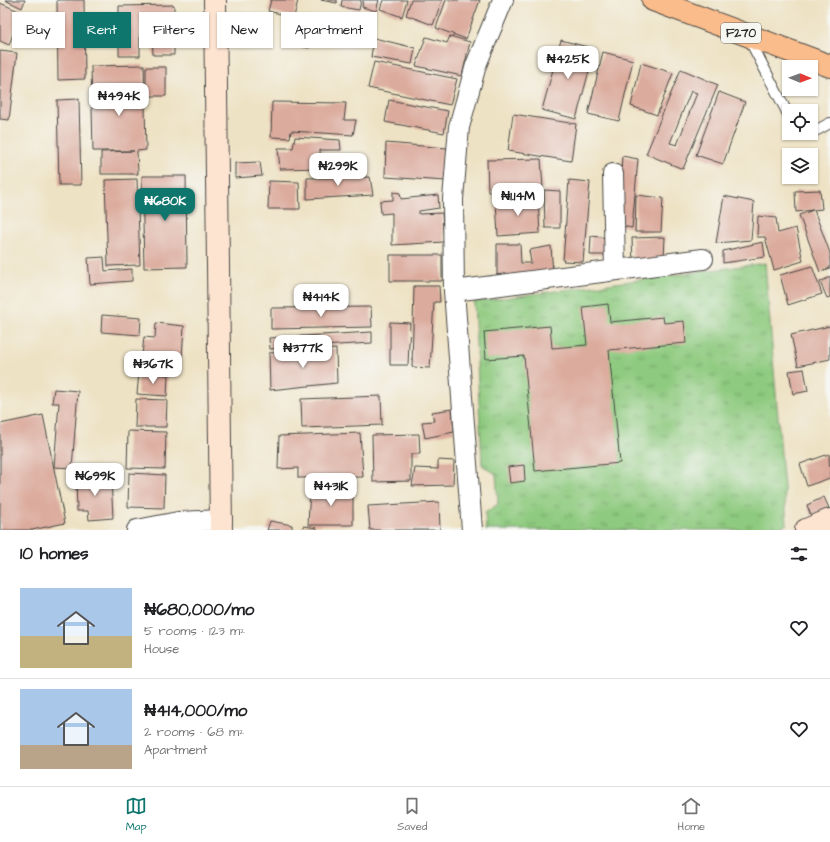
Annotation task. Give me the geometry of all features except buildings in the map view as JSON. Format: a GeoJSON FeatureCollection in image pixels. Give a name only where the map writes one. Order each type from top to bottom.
{"type":"FeatureCollection","features":[{"type":"Feature","properties":{"kind":"main road"},"geometry":{"type":"LineString","coordinates":[[215,0],[221,525]]}},
{"type":"Feature","properties":{"kind":"main road","name":"F270"},"geometry":{"type":"LineString","coordinates":[[653,0],[830,66]]}},
{"type":"Feature","properties":{"kind":"main road"},"geometry":{"type":"LineString","coordinates":[[806,530],[830,520]]}},
{"type":"Feature","properties":{"kind":"street"},"geometry":{"type":"LineString","coordinates":[[472,530],[454,291],[453,199],[459,127],[476,65],[502,0]]}},
{"type":"Feature","properties":{"kind":"street"},"geometry":{"type":"LineString","coordinates":[[613,174],[615,270]]}},
{"type":"Feature","properties":{"kind":"street"},"geometry":{"type":"LineString","coordinates":[[454,291],[703,258]]}},
{"type":"Feature","properties":{"kind":"street"},"geometry":{"type":"LineString","coordinates":[[137,530],[178,522],[221,525]]}},
{"type":"Feature","properties":{"kind":"lane"},"geometry":{"type":"LineString","coordinates":[[747,35],[783,104]]}},
{"type":"Feature","properties":{"kind":"lane"},"geometry":{"type":"LineString","coordinates":[[818,129],[830,123]]}},
{"type":"Feature","properties":{"kind":"green space"},"geometry":{"type":"Polygon","coordinates":[[[765,263],[787,524],[774,530],[486,530],[485,513],[498,504],[496,474],[482,465],[474,302],[765,263]]]}}]}
